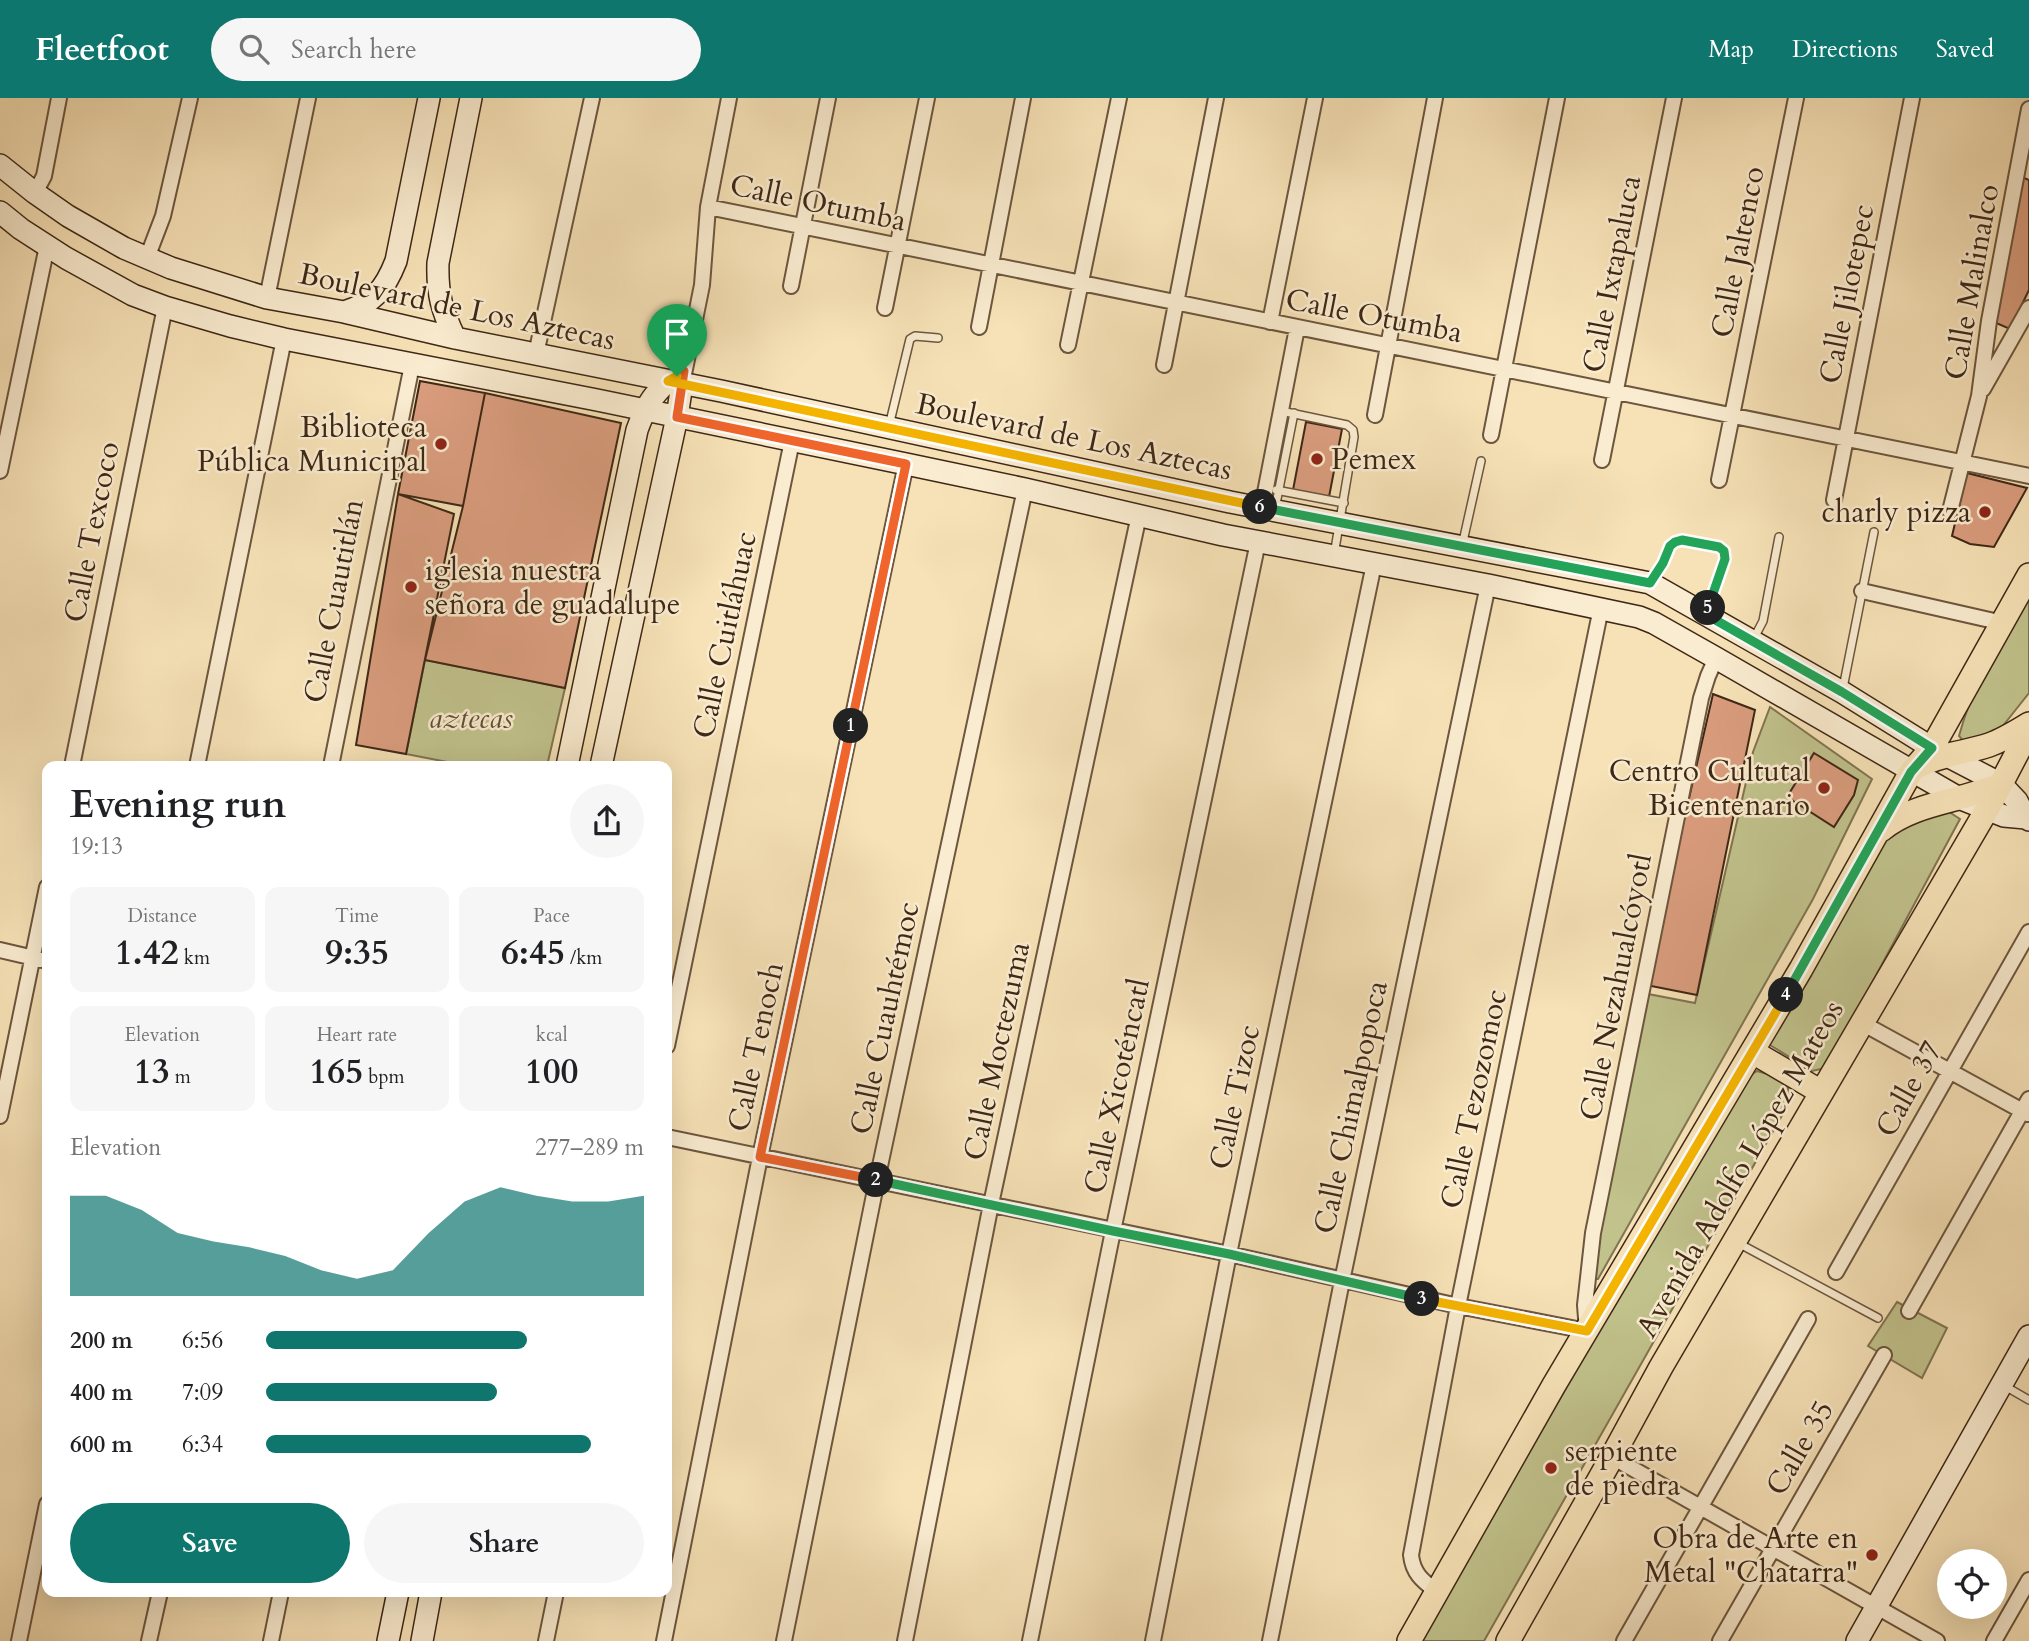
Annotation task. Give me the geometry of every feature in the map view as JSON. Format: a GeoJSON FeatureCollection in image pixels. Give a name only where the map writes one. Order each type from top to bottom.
{"type":"FeatureCollection","features":[{"type":"Feature","properties":{"kind":"main road"},"geometry":{"type":"LineString","coordinates":[[344,312],[369,302],[388,281],[396,261],[429,98]]}},
{"type":"Feature","properties":{"kind":"main road"},"geometry":{"type":"LineString","coordinates":[[455,338],[439,299],[438,264],[471,98]]}},
{"type":"Feature","properties":{"kind":"main road","name":"Boulevard de Los Aztecas"},"geometry":{"type":"LineString","coordinates":[[0,165],[35,193],[100,235],[147,258],[267,298],[536,354],[678,379],[1230,502],[1270,499],[1342,513],[1462,547],[1650,583],[1842,692],[1939,751],[2001,784],[2017,801],[2027,819]]}},
{"type":"Feature","properties":{"kind":"main road","name":"Boulevard de Los Aztecas"},"geometry":{"type":"LineString","coordinates":[[0,212],[47,246],[133,295],[205,320],[284,339],[906,464],[1334,557],[1488,585],[1639,617],[1716,658],[1959,798],[2004,816],[2027,819]]}},
{"type":"Feature","properties":{"kind":"main road"},"geometry":{"type":"LineString","coordinates":[[84,268],[100,235]]}},
{"type":"Feature","properties":{"kind":"main road"},"geometry":{"type":"LineString","coordinates":[[568,761],[637,430],[644,410],[652,398],[678,379]]}},
{"type":"Feature","properties":{"kind":"main road"},"geometry":{"type":"LineString","coordinates":[[602,761],[677,417],[678,379]]}},
{"type":"Feature","properties":{"kind":"main road"},"geometry":{"type":"LineString","coordinates":[[1223,534],[1230,502]]}},
{"type":"Feature","properties":{"kind":"main road","name":"Avenida Adolfo López Mateos"},"geometry":{"type":"LineString","coordinates":[[1409,1641],[1587,1331],[1753,1052],[1911,772],[1939,751],[2029,575]]}},
{"type":"Feature","properties":{"kind":"main road"},"geometry":{"type":"LineString","coordinates":[[1939,751],[1990,745],[2029,724]]}},
{"type":"Feature","properties":{"kind":"main road","name":"Avenida Adolfo López Mateos"},"geometry":{"type":"LineString","coordinates":[[1508,1641],[1661,1367],[1987,810],[2029,730]]}},
{"type":"Feature","properties":{"kind":"main road"},"geometry":{"type":"LineString","coordinates":[[1877,833],[1893,821],[1918,809],[1973,795],[2001,784]]}},
{"type":"Feature","properties":{"kind":"main road"},"geometry":{"type":"LineString","coordinates":[[1753,1052],[1821,1091]]}},
{"type":"Feature","properties":{"kind":"main road"},"geometry":{"type":"LineString","coordinates":[[1857,1641],[2029,1336]]}},
{"type":"Feature","properties":{"kind":"main road"},"geometry":{"type":"LineString","coordinates":[[388,1641],[397,1597]]}},
{"type":"Feature","properties":{"kind":"main road"},"geometry":{"type":"LineString","coordinates":[[422,1641],[430,1597]]}},
{"type":"Feature","properties":{"kind":"street"},"geometry":{"type":"LineString","coordinates":[[35,193],[44,176],[60,98]]}},
{"type":"Feature","properties":{"kind":"street"},"geometry":{"type":"LineString","coordinates":[[147,258],[163,216],[190,98]]}},
{"type":"Feature","properties":{"kind":"street"},"geometry":{"type":"LineString","coordinates":[[267,298],[308,98]]}},
{"type":"Feature","properties":{"kind":"street"},"geometry":{"type":"LineString","coordinates":[[536,354],[592,98]]}},
{"type":"Feature","properties":{"kind":"street"},"geometry":{"type":"LineString","coordinates":[[678,379],[702,285],[708,207],[729,98]]}},
{"type":"Feature","properties":{"kind":"street"},"geometry":{"type":"LineString","coordinates":[[791,286],[828,98]]}},
{"type":"Feature","properties":{"kind":"street"},"geometry":{"type":"LineString","coordinates":[[885,308],[926,98]]}},
{"type":"Feature","properties":{"kind":"street"},"geometry":{"type":"LineString","coordinates":[[979,327],[1023,98]]}},
{"type":"Feature","properties":{"kind":"street"},"geometry":{"type":"LineString","coordinates":[[1068,345],[1119,98]]}},
{"type":"Feature","properties":{"kind":"street"},"geometry":{"type":"LineString","coordinates":[[1164,365],[1216,98]]}},
{"type":"Feature","properties":{"kind":"street"},"geometry":{"type":"LineString","coordinates":[[1270,322],[1315,98]]}},
{"type":"Feature","properties":{"kind":"street"},"geometry":{"type":"LineString","coordinates":[[1375,415],[1435,98]]}},
{"type":"Feature","properties":{"kind":"street"},"geometry":{"type":"LineString","coordinates":[[1491,435],[1556,98]]}},
{"type":"Feature","properties":{"kind":"street","name":"Calle Ixtapaluca"},"geometry":{"type":"LineString","coordinates":[[1602,460],[1674,98]]}},
{"type":"Feature","properties":{"kind":"street","name":"Calle Jaltenco"},"geometry":{"type":"LineString","coordinates":[[1719,480],[1796,98]]}},
{"type":"Feature","properties":{"kind":"street","name":"Calle Jilotepec"},"geometry":{"type":"LineString","coordinates":[[1834,500],[1912,98]]}},
{"type":"Feature","properties":{"kind":"street","name":"Calle Malinalco"},"geometry":{"type":"LineString","coordinates":[[1950,511],[1979,396],[1989,321],[2029,109]]}},
{"type":"Feature","properties":{"kind":"street","name":"Calle Otumba"},"geometry":{"type":"LineString","coordinates":[[708,207],[2029,476]]}},
{"type":"Feature","properties":{"kind":"street"},"geometry":{"type":"LineString","coordinates":[[0,471],[47,246]]}},
{"type":"Feature","properties":{"kind":"street","name":"Calle Texcoco"},"geometry":{"type":"LineString","coordinates":[[73,761],[164,307]]}},
{"type":"Feature","properties":{"kind":"street"},"geometry":{"type":"LineString","coordinates":[[1979,396],[2029,308]]}},
{"type":"Feature","properties":{"kind":"street"},"geometry":{"type":"LineString","coordinates":[[1270,499],[1287,412],[1297,328]]}},
{"type":"Feature","properties":{"kind":"street"},"geometry":{"type":"LineString","coordinates":[[198,761],[284,339]]}},
{"type":"Feature","properties":{"kind":"street","name":"Calle Cuautitlán"},"geometry":{"type":"LineString","coordinates":[[332,761],[412,365]]}},
{"type":"Feature","properties":{"kind":"street","name":"Calle Cuitláhuac"},"geometry":{"type":"LineString","coordinates":[[672,1022],[792,441]]}},
{"type":"Feature","properties":{"kind":"street","name":"Calle Tenoch"},"geometry":{"type":"LineString","coordinates":[[664,1641],[760,1157],[906,464]]}},
{"type":"Feature","properties":{"kind":"street","name":"Calle Cuauhtémoc"},"geometry":{"type":"LineString","coordinates":[[784,1641],[877,1180],[1024,489]]}},
{"type":"Feature","properties":{"kind":"street","name":"Calle Moctezuma"},"geometry":{"type":"LineString","coordinates":[[905,1641],[991,1204],[1139,515]]}},
{"type":"Feature","properties":{"kind":"street","name":"Calle Xicoténcatl"},"geometry":{"type":"LineString","coordinates":[[1030,1641],[1258,541]]}},
{"type":"Feature","properties":{"kind":"street","name":"Calle Tizoc"},"geometry":{"type":"LineString","coordinates":[[1153,1641],[1229,1254],[1374,564]]}},
{"type":"Feature","properties":{"kind":"street","name":"Calle Chimalpopoca"},"geometry":{"type":"LineString","coordinates":[[1270,1641],[1342,1281],[1488,585]]}},
{"type":"Feature","properties":{"kind":"street"},"geometry":{"type":"LineString","coordinates":[[1862,591],[2003,622]]}},
{"type":"Feature","properties":{"kind":"street","name":"Calle Tezozomoc"},"geometry":{"type":"LineString","coordinates":[[1437,1592],[1419,1577],[1413,1567],[1411,1555],[1458,1306],[1601,608]]}},
{"type":"Feature","properties":{"kind":"street","name":"Calle Nezahualcóyotl"},"geometry":{"type":"LineString","coordinates":[[1587,1331],[1586,1304],[1593,1234],[1701,698],[1707,676],[1716,658]]}},
{"type":"Feature","properties":{"kind":"street","name":"Calle 37"},"geometry":{"type":"LineString","coordinates":[[1836,1272],[2029,932]]}},
{"type":"Feature","properties":{"kind":"street"},"geometry":{"type":"LineString","coordinates":[[0,1116],[40,959],[42,938]]}},
{"type":"Feature","properties":{"kind":"street"},"geometry":{"type":"LineString","coordinates":[[0,950],[40,959]]}},
{"type":"Feature","properties":{"kind":"street"},"geometry":{"type":"LineString","coordinates":[[1862,1023],[2027,1108],[1909,1311]]}},
{"type":"Feature","properties":{"kind":"street"},"geometry":{"type":"LineString","coordinates":[[672,1138],[1229,1254],[1458,1306],[1587,1331]]}},
{"type":"Feature","properties":{"kind":"street"},"geometry":{"type":"LineString","coordinates":[[1624,1641],[1808,1319]]}},
{"type":"Feature","properties":{"kind":"street","name":"Calle 35"},"geometry":{"type":"LineString","coordinates":[[1720,1641],[1884,1354]]}},
{"type":"Feature","properties":{"kind":"street"},"geometry":{"type":"LineString","coordinates":[[1612,1457],[1937,1641]]}},
{"type":"Feature","properties":{"kind":"street"},"geometry":{"type":"LineString","coordinates":[[19,1641],[42,1528]]}},
{"type":"Feature","properties":{"kind":"street"},"geometry":{"type":"LineString","coordinates":[[1994,1641],[2029,1580]]}},
{"type":"Feature","properties":{"kind":"street"},"geometry":{"type":"LineString","coordinates":[[149,1641],[159,1597]]}},
{"type":"Feature","properties":{"kind":"street"},"geometry":{"type":"LineString","coordinates":[[271,1641],[280,1597]]}},
{"type":"Feature","properties":{"kind":"street"},"geometry":{"type":"LineString","coordinates":[[546,1641],[555,1597]]}},
{"type":"Feature","properties":{"kind":"lane"},"geometry":{"type":"LineString","coordinates":[[889,427],[910,339],[915,336],[939,338]]}},
{"type":"Feature","properties":{"kind":"lane"},"geometry":{"type":"LineString","coordinates":[[1287,412],[1347,425],[1353,430],[1354,438],[1334,557]]}},
{"type":"Feature","properties":{"kind":"lane"},"geometry":{"type":"LineString","coordinates":[[1462,547],[1481,461]]}},
{"type":"Feature","properties":{"kind":"lane"},"geometry":{"type":"LineString","coordinates":[[1842,692],[1874,532]]}},
{"type":"Feature","properties":{"kind":"lane"},"geometry":{"type":"LineString","coordinates":[[1752,641],[1763,621],[1779,537]]}},
{"type":"Feature","properties":{"kind":"lane"},"geometry":{"type":"LineString","coordinates":[[1650,583],[1670,546],[1675,542],[1682,540],[1722,549],[1725,559],[1705,614]]}},
{"type":"Feature","properties":{"kind":"lane"},"geometry":{"type":"LineString","coordinates":[[1735,1241],[1878,1318]]}},
{"type":"Feature","properties":{"kind":"lane"},"geometry":{"type":"LineString","coordinates":[[2002,1384],[2029,1400]]}},
{"type":"Feature","properties":{"kind":"green space"},"geometry":{"type":"Polygon","coordinates":[[[2029,587],[2029,693],[2002,727],[1966,744],[1959,736],[1972,697],[2029,587]]]}},
{"type":"Feature","properties":{"kind":"green space","name":"aztecas"},"geometry":{"type":"Polygon","coordinates":[[[425,660],[565,688],[548,761],[442,761],[406,754],[425,660]]]}},
{"type":"Feature","properties":{"kind":"green space"},"geometry":{"type":"Polygon","coordinates":[[[1770,707],[1872,779],[1813,899],[1598,1279],[1586,1279],[1648,994],[1695,1003],[1753,752],[1770,707]]]}},
{"type":"Feature","properties":{"kind":"green space"},"geometry":{"type":"Polygon","coordinates":[[[1940,806],[1960,819],[1830,1061],[1821,1069],[1812,1071],[1770,1045],[1766,1018],[1881,828],[1940,806]]]}},
{"type":"Feature","properties":{"kind":"green space"},"geometry":{"type":"Polygon","coordinates":[[[1757,1071],[1774,1076],[1788,1087],[1789,1103],[1484,1641],[1421,1641],[1744,1078],[1757,1071]]]}},
{"type":"Feature","properties":{"kind":"green space"},"geometry":{"type":"Polygon","coordinates":[[[1897,1302],[1947,1328],[1922,1378],[1868,1346],[1897,1302]]]}},
{"type":"Feature","properties":{"kind":"building"},"geometry":{"type":"Polygon","coordinates":[[[2022,177],[2029,180],[2029,290],[2010,329],[1996,323],[2022,177]]]}},
{"type":"Feature","properties":{"kind":"building","name":"Biblioteca Pública Municipal"},"geometry":{"type":"Polygon","coordinates":[[[420,381],[485,393],[463,506],[398,494],[420,381]]]}},
{"type":"Feature","properties":{"kind":"building"},"geometry":{"type":"Polygon","coordinates":[[[485,393],[621,423],[565,688],[425,660],[463,506],[485,393]]]}},
{"type":"Feature","properties":{"kind":"building","name":"Pemex"},"geometry":{"type":"Polygon","coordinates":[[[1306,422],[1342,429],[1329,497],[1293,490],[1306,422]]]}},
{"type":"Feature","properties":{"kind":"building","name":"charly pizza"},"geometry":{"type":"Polygon","coordinates":[[[1967,473],[2027,488],[1994,547],[1970,544],[1952,536],[1967,473]]]}},
{"type":"Feature","properties":{"kind":"building","name":"iglesia nuestra señora de guadalupe"},"geometry":{"type":"Polygon","coordinates":[[[398,494],[454,514],[406,754],[356,745],[398,494]]]}},
{"type":"Feature","properties":{"kind":"building"},"geometry":{"type":"Polygon","coordinates":[[[1713,694],[1755,710],[1697,995],[1646,985],[1713,694]]]}},
{"type":"Feature","properties":{"kind":"building","name":"Centro Cultutal Bicentenario"},"geometry":{"type":"Polygon","coordinates":[[[1814,753],[1858,780],[1854,795],[1834,827],[1787,797],[1814,753]]]}},
{"type":"Feature","properties":{"kind":"place","name":"Biblioteca Pública Municipal"},"geometry":{"type":"Point","coordinates":[441,444]}},
{"type":"Feature","properties":{"kind":"place","name":"Pemex"},"geometry":{"type":"Point","coordinates":[1317,459]}},
{"type":"Feature","properties":{"kind":"place","name":"charly pizza"},"geometry":{"type":"Point","coordinates":[1985,512]}},
{"type":"Feature","properties":{"kind":"place","name":"iglesia nuestra señora de guadalupe"},"geometry":{"type":"Point","coordinates":[411,587]}},
{"type":"Feature","properties":{"kind":"place","name":"Centro Cultutal Bicentenario"},"geometry":{"type":"Point","coordinates":[1824,788]}},
{"type":"Feature","properties":{"kind":"place","name":"serpiente de piedra"},"geometry":{"type":"Point","coordinates":[1551,1468]}},
{"type":"Feature","properties":{"kind":"place","name":"Obra de Arte en Metal \"Chatarra\""},"geometry":{"type":"Point","coordinates":[1872,1555]}},
{"type":"Feature","properties":{"kind":"route"},"geometry":{"type":"LineString","coordinates":[[677,376],[668,381],[682,384],[721,391],[889,427],[1230,502],[1650,583],[1659,571],[1670,546],[1675,542],[1682,540],[1719,547],[1724,551],[1725,559],[1705,614],[1842,692],[1932,748],[1911,772],[1753,1052],[1587,1331],[760,1157],[906,464],[677,417],[682,384],[684,371],[677,376]]}}]}
